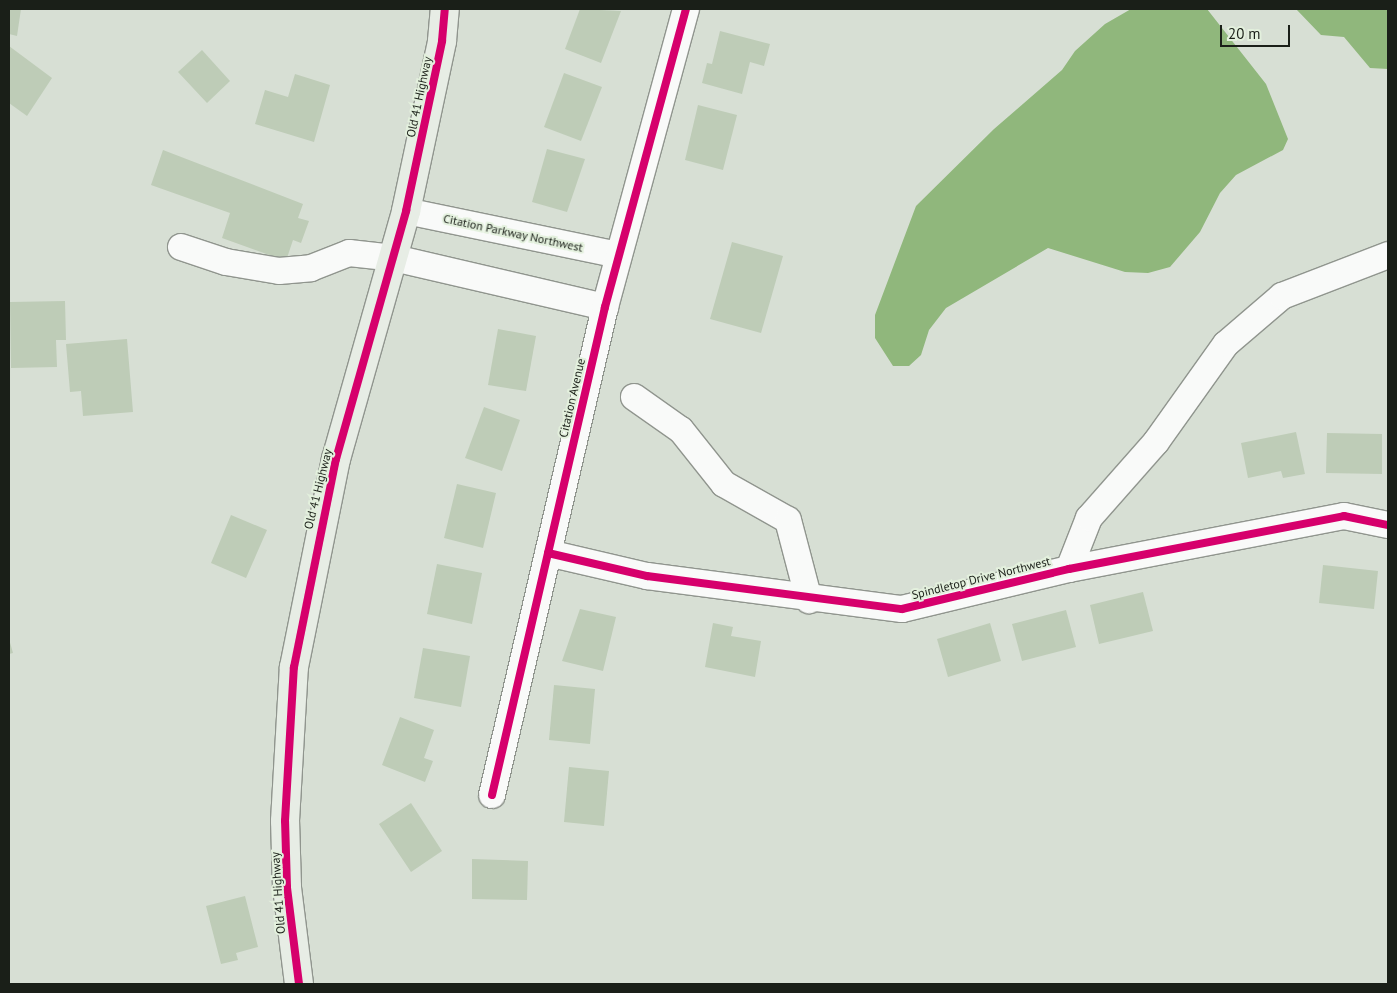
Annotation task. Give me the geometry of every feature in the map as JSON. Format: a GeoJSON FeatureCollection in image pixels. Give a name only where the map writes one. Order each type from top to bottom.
{"type":"FeatureCollection","features":[{"type":"Feature","properties":{"kind":"main road","name":"Old 41 Highway"},"geometry":{"type":"LineString","coordinates":[[299,984],[287,887],[285,821],[294,667],[336,459],[406,211],[442,41],[445,9]]}},
{"type":"Feature","properties":{"kind":"street","name":"Citation Avenue"},"geometry":{"type":"LineString","coordinates":[[492,795],[605,307],[686,9]]}},
{"type":"Feature","properties":{"kind":"street","name":"Citation Parkway Northwest"},"geometry":{"type":"LineString","coordinates":[[406,211],[620,255]]}},
{"type":"Feature","properties":{"kind":"street"},"geometry":{"type":"LineString","coordinates":[[181,247],[226,262],[279,271],[311,268],[349,253],[394,258],[605,307]]}},
{"type":"Feature","properties":{"kind":"street"},"geometry":{"type":"LineString","coordinates":[[1069,569],[1089,518],[1156,442],[1226,344],[1282,296],[1388,255]]}},
{"type":"Feature","properties":{"kind":"street"},"geometry":{"type":"LineString","coordinates":[[634,397],[681,430],[724,484],[788,520],[809,600]]}},
{"type":"Feature","properties":{"kind":"street","name":"Spindletop Drive Northwest"},"geometry":{"type":"LineString","coordinates":[[548,553],[647,576],[809,600],[902,609],[1069,569],[1344,516],[1388,525]]}},
{"type":"Feature","properties":{"kind":"shaded area"},"geometry":{"type":"Polygon","coordinates":[[[1131,9],[1207,9],[1266,84],[1288,139],[1283,150],[1236,175],[1220,193],[1200,232],[1170,267],[1148,273],[1125,272],[1048,248],[946,308],[929,330],[921,355],[909,366],[893,366],[875,338],[875,315],[916,206],[994,129],[1062,70],[1075,51],[1105,24],[1131,9]]]}},
{"type":"Feature","properties":{"kind":"shaded area"},"geometry":{"type":"Polygon","coordinates":[[[1296,9],[1388,9],[1388,69],[1370,68],[1344,37],[1321,35],[1296,9]]]}},
{"type":"Feature","properties":{"kind":"building"},"geometry":{"type":"Polygon","coordinates":[[[9,9],[21,9],[17,36],[9,34],[9,9]]]}},
{"type":"Feature","properties":{"kind":"building"},"geometry":{"type":"Polygon","coordinates":[[[580,9],[621,11],[601,63],[565,49],[580,9]]]}},
{"type":"Feature","properties":{"kind":"building"},"geometry":{"type":"Polygon","coordinates":[[[720,31],[770,44],[764,66],[750,62],[742,94],[702,83],[707,63],[712,64],[720,31]]]}},
{"type":"Feature","properties":{"kind":"building"},"geometry":{"type":"Polygon","coordinates":[[[9,46],[52,78],[27,116],[9,103],[9,46]]]}},
{"type":"Feature","properties":{"kind":"building"},"geometry":{"type":"Polygon","coordinates":[[[202,50],[230,81],[207,103],[178,72],[202,50]]]}},
{"type":"Feature","properties":{"kind":"building"},"geometry":{"type":"Polygon","coordinates":[[[564,73],[602,87],[581,141],[544,127],[564,73]]]}},
{"type":"Feature","properties":{"kind":"building"},"geometry":{"type":"Polygon","coordinates":[[[295,74],[330,85],[314,142],[255,124],[265,90],[288,97],[295,74]]]}},
{"type":"Feature","properties":{"kind":"building"},"geometry":{"type":"Polygon","coordinates":[[[698,105],[737,115],[723,170],[685,160],[698,105]]]}},
{"type":"Feature","properties":{"kind":"building"},"geometry":{"type":"Polygon","coordinates":[[[547,149],[585,159],[567,212],[532,202],[547,149]]]}},
{"type":"Feature","properties":{"kind":"building"},"geometry":{"type":"Polygon","coordinates":[[[163,150],[303,204],[298,218],[309,221],[301,243],[293,240],[286,261],[222,238],[230,213],[151,185],[163,150]]]}},
{"type":"Feature","properties":{"kind":"building"},"geometry":{"type":"Polygon","coordinates":[[[732,242],[783,256],[761,333],[710,319],[732,242]]]}},
{"type":"Feature","properties":{"kind":"building"},"geometry":{"type":"Polygon","coordinates":[[[65,301],[66,340],[56,340],[57,367],[11,368],[10,302],[65,301]]]}},
{"type":"Feature","properties":{"kind":"building"},"geometry":{"type":"Polygon","coordinates":[[[498,329],[536,336],[526,391],[488,385],[498,329]]]}},
{"type":"Feature","properties":{"kind":"building"},"geometry":{"type":"Polygon","coordinates":[[[127,339],[133,412],[83,416],[81,391],[70,392],[66,344],[127,339]]]}},
{"type":"Feature","properties":{"kind":"building"},"geometry":{"type":"Polygon","coordinates":[[[484,407],[520,420],[502,471],[465,458],[484,407]]]}},
{"type":"Feature","properties":{"kind":"building"},"geometry":{"type":"Polygon","coordinates":[[[1296,432],[1305,474],[1283,478],[1281,471],[1248,478],[1241,443],[1296,432]]]}},
{"type":"Feature","properties":{"kind":"building"},"geometry":{"type":"Polygon","coordinates":[[[1327,433],[1382,434],[1382,474],[1326,473],[1327,433]]]}},
{"type":"Feature","properties":{"kind":"building"},"geometry":{"type":"Polygon","coordinates":[[[457,484],[496,493],[483,548],[444,538],[457,484]]]}},
{"type":"Feature","properties":{"kind":"building"},"geometry":{"type":"Polygon","coordinates":[[[231,515],[267,530],[246,578],[211,563],[231,515]]]}},
{"type":"Feature","properties":{"kind":"building"},"geometry":{"type":"Polygon","coordinates":[[[437,564],[482,573],[472,624],[427,614],[437,564]]]}},
{"type":"Feature","properties":{"kind":"building"},"geometry":{"type":"Polygon","coordinates":[[[1323,565],[1378,571],[1374,609],[1319,603],[1323,565]]]}},
{"type":"Feature","properties":{"kind":"building"},"geometry":{"type":"Polygon","coordinates":[[[1143,592],[1153,631],[1099,644],[1090,605],[1143,592]]]}},
{"type":"Feature","properties":{"kind":"building"},"geometry":{"type":"Polygon","coordinates":[[[580,609],[616,617],[603,671],[562,661],[580,609]]]}},
{"type":"Feature","properties":{"kind":"building"},"geometry":{"type":"Polygon","coordinates":[[[1066,610],[1076,647],[1022,661],[1012,624],[1066,610]]]}},
{"type":"Feature","properties":{"kind":"building"},"geometry":{"type":"Polygon","coordinates":[[[713,623],[733,627],[731,636],[761,641],[755,677],[705,667],[713,623]]]}},
{"type":"Feature","properties":{"kind":"building"},"geometry":{"type":"Polygon","coordinates":[[[990,623],[1001,661],[948,677],[937,639],[990,623]]]}},
{"type":"Feature","properties":{"kind":"building"},"geometry":{"type":"Polygon","coordinates":[[[9,639],[13,653],[9,654],[9,639]]]}},
{"type":"Feature","properties":{"kind":"building"},"geometry":{"type":"Polygon","coordinates":[[[423,648],[470,656],[461,707],[414,698],[423,648]]]}},
{"type":"Feature","properties":{"kind":"building"},"geometry":{"type":"Polygon","coordinates":[[[554,685],[595,689],[590,744],[549,740],[554,685]]]}},
{"type":"Feature","properties":{"kind":"building"},"geometry":{"type":"Polygon","coordinates":[[[400,717],[434,730],[424,758],[433,761],[425,782],[382,765],[400,717]]]}},
{"type":"Feature","properties":{"kind":"building"},"geometry":{"type":"Polygon","coordinates":[[[569,767],[609,771],[604,826],[564,822],[569,767]]]}},
{"type":"Feature","properties":{"kind":"building"},"geometry":{"type":"Polygon","coordinates":[[[411,803],[442,851],[411,872],[379,824],[411,803]]]}},
{"type":"Feature","properties":{"kind":"building"},"geometry":{"type":"Polygon","coordinates":[[[472,859],[528,861],[527,900],[472,899],[472,859]]]}},
{"type":"Feature","properties":{"kind":"building"},"geometry":{"type":"Polygon","coordinates":[[[245,896],[258,947],[236,953],[238,960],[221,964],[206,906],[245,896]]]}},
{"type":"Feature","properties":{"kind":"cycle path"},"geometry":{"type":"LineString","coordinates":[[299,984],[287,887],[285,821],[294,667],[336,459],[406,211],[442,41],[445,9]]}},
{"type":"Feature","properties":{"kind":"cycle path"},"geometry":{"type":"LineString","coordinates":[[492,795],[605,307],[686,9]]}},
{"type":"Feature","properties":{"kind":"cycle path"},"geometry":{"type":"LineString","coordinates":[[548,553],[647,576],[902,609],[1069,569],[1344,516],[1388,525]]}}]}
